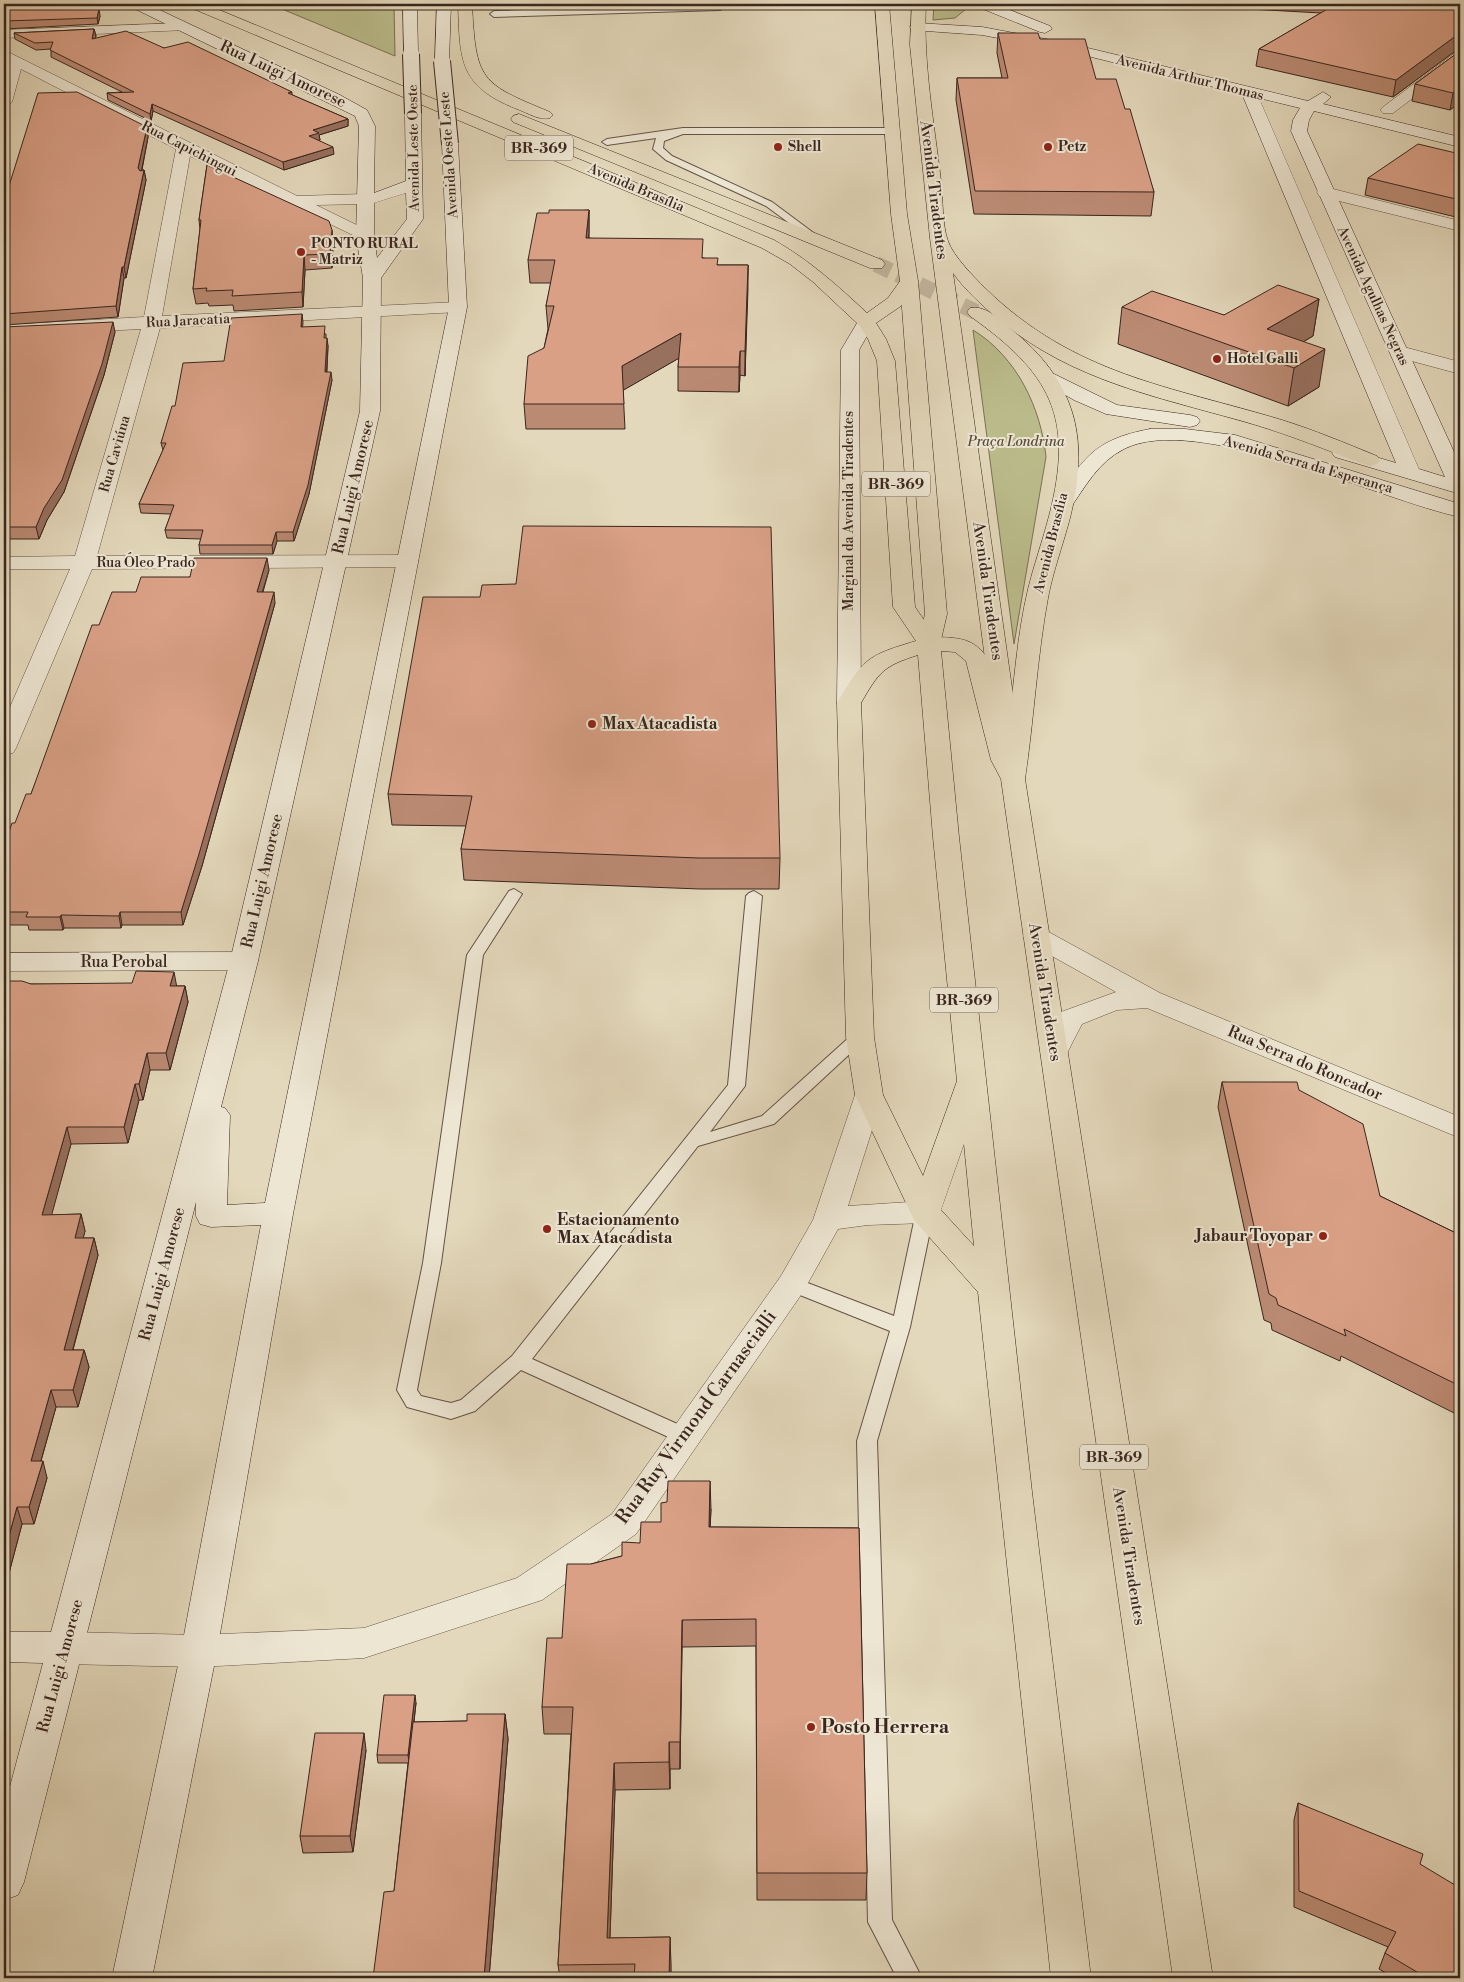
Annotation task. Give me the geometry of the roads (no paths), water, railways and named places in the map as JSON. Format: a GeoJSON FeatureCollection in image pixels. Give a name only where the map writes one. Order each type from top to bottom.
{"type":"FeatureCollection","features":[{"type":"Feature","properties":{"kind":"main road","name":"Avenida Brasília"},"geometry":{"type":"LineString","coordinates":[[194,4],[768,244],[796,260],[819,278],[866,322]]}},
{"type":"Feature","properties":{"kind":"main road"},"geometry":{"type":"LineString","coordinates":[[464,4],[471,65],[480,80],[509,100],[607,142],[720,201]]}},
{"type":"Feature","properties":{"kind":"main road"},"geometry":{"type":"LineString","coordinates":[[882,4],[899,214],[909,281],[936,614],[929,644]]}},
{"type":"Feature","properties":{"kind":"main road"},"geometry":{"type":"LineString","coordinates":[[887,4],[906,24]]}},
{"type":"Feature","properties":{"kind":"main road","name":"Avenida Tiradentes"},"geometry":{"type":"LineString","coordinates":[[919,4],[906,24],[930,238],[1055,1050],[1193,1978]]}},
{"type":"Feature","properties":{"kind":"main road"},"geometry":{"type":"LineString","coordinates":[[400,71],[464,97]]}},
{"type":"Feature","properties":{"kind":"main road","name":"Avenida Brasília"},"geometry":{"type":"LineString","coordinates":[[492,108],[876,264]]}},
{"type":"Feature","properties":{"kind":"main road"},"geometry":{"type":"LineString","coordinates":[[899,214],[912,230],[930,238],[984,297],[1016,324],[1062,355],[1126,383],[1166,396],[1291,429],[1370,460]]}},
{"type":"Feature","properties":{"kind":"main road"},"geometry":{"type":"LineString","coordinates":[[866,322],[895,302],[909,281]]}},
{"type":"Feature","properties":{"kind":"main road","name":"Avenida Brasília"},"geometry":{"type":"LineString","coordinates":[[976,312],[1007,333],[1024,348],[1050,378],[1062,404],[1068,429],[1069,463],[1062,506],[1039,591],[1028,648],[1013,779]]}},
{"type":"Feature","properties":{"kind":"main road","name":"BR-369"},"geometry":{"type":"LineString","coordinates":[[866,322],[877,339],[886,361],[904,607],[929,644],[946,837],[971,1079],[995,1290],[1015,1492],[1071,1978]]}},
{"type":"Feature","properties":{"kind":"main road"},"geometry":{"type":"LineString","coordinates":[[995,1290],[925,1212],[869,1095],[860,1037],[849,703],[869,670],[888,657],[929,644],[961,645],[977,659],[1003,760],[1013,779]]}},
{"type":"Feature","properties":{"kind":"main road"},"geometry":{"type":"LineString","coordinates":[[925,1212],[971,1079]]}},
{"type":"Feature","properties":{"kind":"street","name":"Rua Luigi Amorese"},"geometry":{"type":"LineString","coordinates":[[4,1882],[244,961],[370,412],[372,278],[365,236],[367,126],[362,113],[335,98],[181,27],[136,4]]}},
{"type":"Feature","properties":{"kind":"street","name":"Avenida Leste Oeste"},"geometry":{"type":"LineString","coordinates":[[372,278],[416,219],[410,4]]}},
{"type":"Feature","properties":{"kind":"street","name":"Avenida Oeste Leste"},"geometry":{"type":"LineString","coordinates":[[444,4],[442,61],[450,144],[458,307]]}},
{"type":"Feature","properties":{"kind":"street"},"geometry":{"type":"LineString","coordinates":[[951,27],[982,16],[984,11],[977,4]]}},
{"type":"Feature","properties":{"kind":"street","name":"Avenida Arthur Thomas"},"geometry":{"type":"LineString","coordinates":[[983,4],[1042,28],[1442,122]]}},
{"type":"Feature","properties":{"kind":"street","name":"Avenida Arthur Thomas"},"geometry":{"type":"LineString","coordinates":[[906,24],[982,31],[1067,47],[1460,142]]}},
{"type":"Feature","properties":{"kind":"street"},"geometry":{"type":"LineString","coordinates":[[4,34],[181,27]]}},
{"type":"Feature","properties":{"kind":"street"},"geometry":{"type":"LineString","coordinates":[[1388,110],[1460,56]]}},
{"type":"Feature","properties":{"kind":"street"},"geometry":{"type":"LineString","coordinates":[[4,102],[10,58]]}},
{"type":"Feature","properties":{"kind":"street","name":"Rua Capichingui"},"geometry":{"type":"LineString","coordinates":[[10,58],[184,147],[365,236]]}},
{"type":"Feature","properties":{"kind":"street"},"geometry":{"type":"LineString","coordinates":[[1136,64],[1153,61],[1234,73]]}},
{"type":"Feature","properties":{"kind":"street","name":"Avenida Agulhas Negras"},"geometry":{"type":"LineString","coordinates":[[1249,92],[1410,472]]}},
{"type":"Feature","properties":{"kind":"street"},"geometry":{"type":"LineString","coordinates":[[1309,106],[1327,95]]}},
{"type":"Feature","properties":{"kind":"street","name":"Avenida Agulhas Negras"},"geometry":{"type":"LineString","coordinates":[[1309,106],[1299,121],[1299,131],[1324,192],[1400,352],[1460,487]]}},
{"type":"Feature","properties":{"kind":"street","name":"Rua Caviúna"},"geometry":{"type":"LineString","coordinates":[[4,748],[84,563],[152,323],[184,147]]}},
{"type":"Feature","properties":{"kind":"street","name":"Rua Capichingui"},"geometry":{"type":"LineString","coordinates":[[294,202],[365,199],[400,191],[414,184],[414,176]]}},
{"type":"Feature","properties":{"kind":"street"},"geometry":{"type":"LineString","coordinates":[[1324,192],[1460,226]]}},
{"type":"Feature","properties":{"kind":"street"},"geometry":{"type":"LineString","coordinates":[[1330,284],[1368,284]]}},
{"type":"Feature","properties":{"kind":"street"},"geometry":{"type":"LineString","coordinates":[[132,1978],[199,1651],[278,1214],[458,307]]}},
{"type":"Feature","properties":{"kind":"street","name":"Rua Jaracatia"},"geometry":{"type":"LineString","coordinates":[[4,330],[458,307]]}},
{"type":"Feature","properties":{"kind":"street","name":"Marginal da Avenida Tiradentes"},"geometry":{"type":"LineString","coordinates":[[849,703],[850,350],[866,322]]}},
{"type":"Feature","properties":{"kind":"street"},"geometry":{"type":"LineString","coordinates":[[1400,352],[1460,368]]}},
{"type":"Feature","properties":{"kind":"street","name":"Avenida Serra da Esperança"},"geometry":{"type":"LineString","coordinates":[[1050,378],[1081,396],[1113,410],[1278,435],[1460,487]]}},
{"type":"Feature","properties":{"kind":"street","name":"Avenida Serra da Esperança"},"geometry":{"type":"LineString","coordinates":[[1062,506],[1093,462],[1104,452],[1125,441],[1170,435],[1202,436],[1235,441],[1460,511]]}},
{"type":"Feature","properties":{"kind":"street","name":"Rua Óleo Prado"},"geometry":{"type":"LineString","coordinates":[[4,563],[407,561]]}},
{"type":"Feature","properties":{"kind":"street","name":"Rua Serra do Roncador"},"geometry":{"type":"LineString","coordinates":[[1036,936],[1150,999],[1460,1128]]}},
{"type":"Feature","properties":{"kind":"street","name":"Rua Perobal"},"geometry":{"type":"LineString","coordinates":[[4,962],[244,961]]}},
{"type":"Feature","properties":{"kind":"street","name":"Rua Serra do Roncador"},"geometry":{"type":"LineString","coordinates":[[1055,1050],[1071,1018],[1113,1002],[1150,999]]}},
{"type":"Feature","properties":{"kind":"street"},"geometry":{"type":"LineString","coordinates":[[216,1066],[211,1216],[278,1214]]}},
{"type":"Feature","properties":{"kind":"street","name":"Rua Ruy Virmond Carnascialli"},"geometry":{"type":"LineString","coordinates":[[4,1648],[199,1651],[364,1643],[528,1589],[624,1524],[792,1284],[828,1220],[869,1095]]}},
{"type":"Feature","properties":{"kind":"street"},"geometry":{"type":"LineString","coordinates":[[828,1220],[868,1214],[925,1212]]}},
{"type":"Feature","properties":{"kind":"lane"},"geometry":{"type":"LineString","coordinates":[[494,14],[720,8],[729,4]]}},
{"type":"Feature","properties":{"kind":"lane"},"geometry":{"type":"LineString","coordinates":[[683,131],[668,134],[659,140],[658,149],[669,158],[769,204],[815,239]]}},
{"type":"Feature","properties":{"kind":"lane"},"geometry":{"type":"LineString","coordinates":[[607,142],[683,131],[892,131]]}},
{"type":"Feature","properties":{"kind":"lane"},"geometry":{"type":"LineString","coordinates":[[514,894],[476,955],[432,1263],[407,1390],[414,1402],[451,1411],[468,1406],[519,1362],[736,1086],[754,896]]}},
{"type":"Feature","properties":{"kind":"lane"},"geometry":{"type":"LineString","coordinates":[[693,1141],[717,1136],[768,1120],[860,1037]]}},
{"type":"Feature","properties":{"kind":"lane"},"geometry":{"type":"LineString","coordinates":[[910,1978],[880,1922],[866,1441],[901,1327],[925,1212]]}},
{"type":"Feature","properties":{"kind":"lane"},"geometry":{"type":"LineString","coordinates":[[792,1284],[901,1327]]}},
{"type":"Feature","properties":{"kind":"lane"},"geometry":{"type":"LineString","coordinates":[[519,1362],[686,1437]]}},
{"type":"Feature","properties":{"kind":"tunnel"},"geometry":{"type":"LineString","coordinates":[[876,264],[976,312]]}},
{"type":"Feature","properties":{"kind":"place","name":"Shell"},"geometry":{"type":"Point","coordinates":[778,147]}},
{"type":"Feature","properties":{"kind":"place","name":"Petz"},"geometry":{"type":"Point","coordinates":[1048,147]}},
{"type":"Feature","properties":{"kind":"place","name":"PONTO RURAL - Matriz"},"geometry":{"type":"Point","coordinates":[301,252]}},
{"type":"Feature","properties":{"kind":"place","name":"Hotel Galli"},"geometry":{"type":"Point","coordinates":[1217,359]}},
{"type":"Feature","properties":{"kind":"place","name":"Max Atacadista"},"geometry":{"type":"Point","coordinates":[592,724]}},
{"type":"Feature","properties":{"kind":"place","name":"Estacionamento Max Atacadista"},"geometry":{"type":"Point","coordinates":[547,1229]}},
{"type":"Feature","properties":{"kind":"place","name":"Jabaur Toyopar"},"geometry":{"type":"Point","coordinates":[1323,1236]}},
{"type":"Feature","properties":{"kind":"place","name":"Posto Herrera"},"geometry":{"type":"Point","coordinates":[811,1727]}},
{"type":"Feature","properties":{"kind":"park label","name":"Praça Londrina"},"geometry":{"type":"Point","coordinates":[1016,442]}}]}
